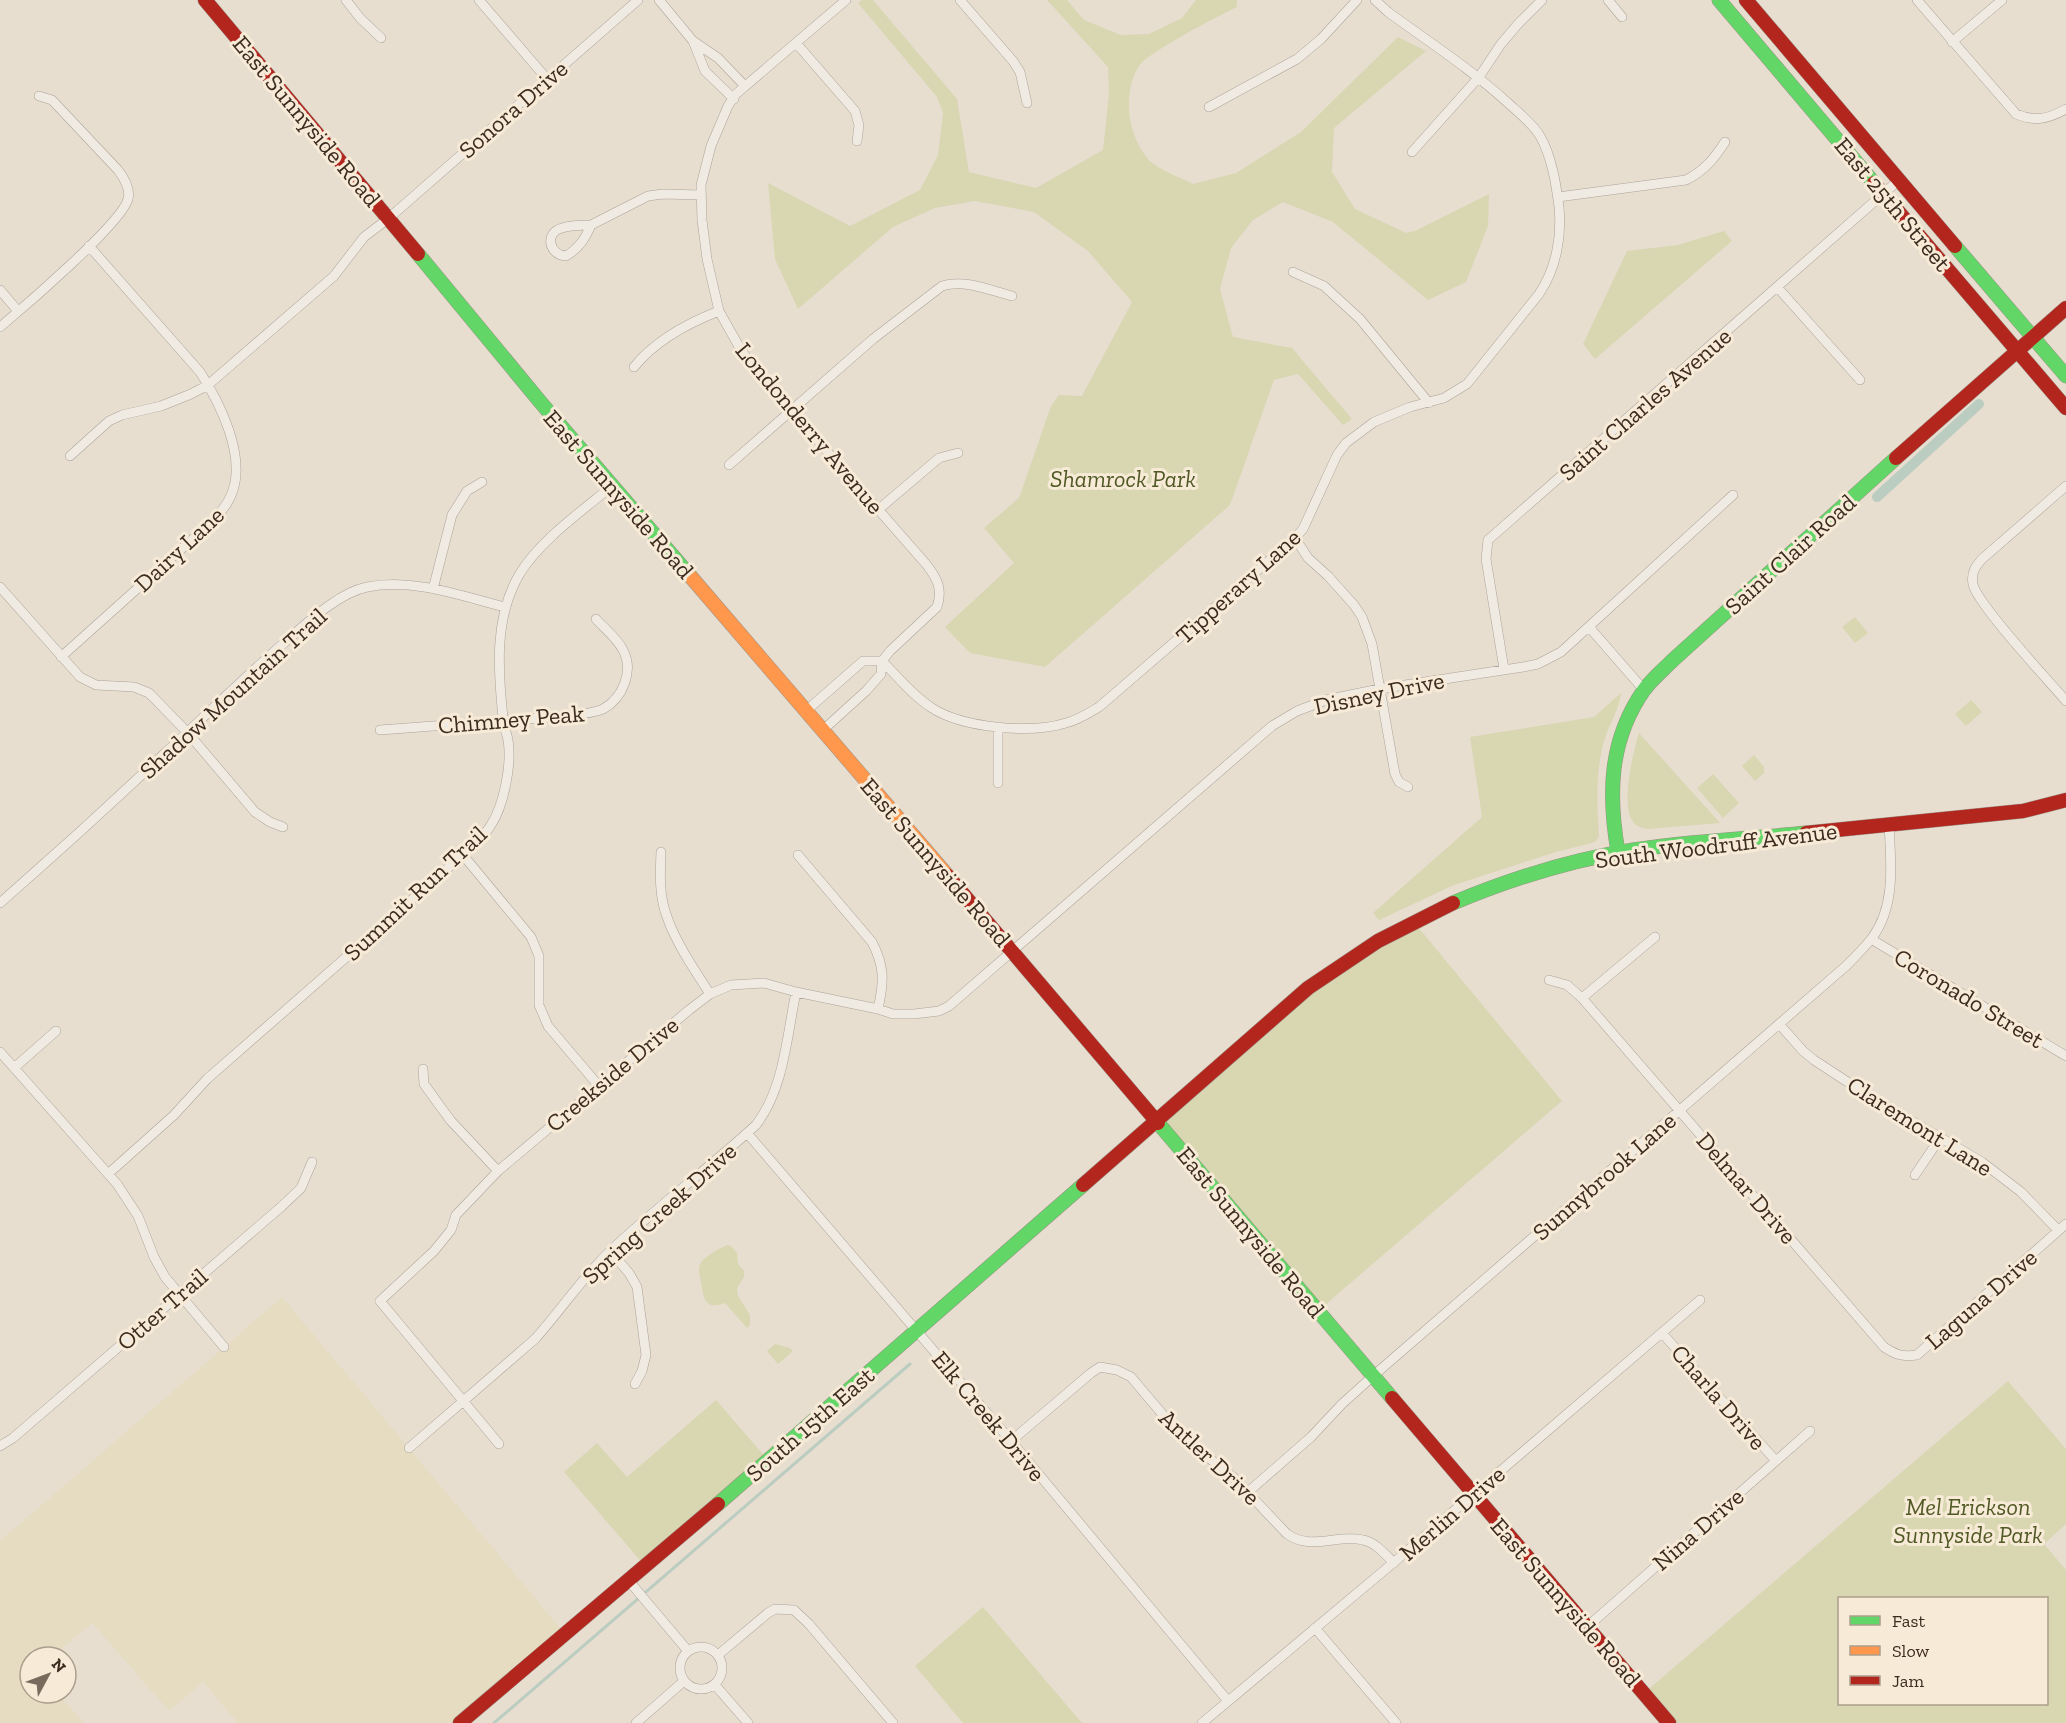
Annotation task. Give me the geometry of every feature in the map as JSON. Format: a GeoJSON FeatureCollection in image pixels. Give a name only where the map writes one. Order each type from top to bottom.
{"type":"FeatureCollection","features":[{"type":"Feature","properties":{"kind":"main road","name":"East Sunnyside Road"},"geometry":{"type":"LineString","coordinates":[[204,0],[612,486],[807,710],[1669,1723]]}},
{"type":"Feature","properties":{"kind":"main road","name":"East 25th Street"},"geometry":{"type":"LineString","coordinates":[[1719,0],[2066,408]]}},
{"type":"Feature","properties":{"kind":"main road","name":"East 25th Street"},"geometry":{"type":"LineString","coordinates":[[1746,0],[2066,376]]}},
{"type":"Feature","properties":{"kind":"main road","name":"Saint Clair Road"},"geometry":{"type":"LineString","coordinates":[[1618,852],[1612,816],[1613,768],[1623,731],[1644,690],[1673,660],[2016,350],[2066,308]]}},
{"type":"Feature","properties":{"kind":"main road","name":"South Woodruff Avenue"},"geometry":{"type":"LineString","coordinates":[[1156,1120],[1336,967],[1413,921],[1481,891],[1546,869],[1618,852],[2024,811],[2066,800]]}},
{"type":"Feature","properties":{"kind":"main road","name":"South 15th East"},"geometry":{"type":"LineString","coordinates":[[460,1723],[632,1586],[1156,1120]]}},
{"type":"Feature","properties":{"kind":"street"},"geometry":{"type":"LineString","coordinates":[[346,0],[360,18],[381,38]]}},
{"type":"Feature","properties":{"kind":"street"},"geometry":{"type":"LineString","coordinates":[[480,0],[547,79]]}},
{"type":"Feature","properties":{"kind":"street","name":"Sonora Drive"},"geometry":{"type":"LineString","coordinates":[[70,456],[109,421],[122,415],[161,406],[208,385],[334,276],[364,237],[389,218],[638,0]]}},
{"type":"Feature","properties":{"kind":"street"},"geometry":{"type":"LineString","coordinates":[[659,0],[693,41],[705,70],[734,99]]}},
{"type":"Feature","properties":{"kind":"street","name":"Londonderry Avenue"},"geometry":{"type":"LineString","coordinates":[[823,730],[866,691],[881,674],[882,661],[892,649],[937,607],[940,598],[939,585],[935,576],[879,509],[741,350],[719,311],[707,259],[701,195],[705,164],[728,106],[745,86],[846,0]]}},
{"type":"Feature","properties":{"kind":"street"},"geometry":{"type":"LineString","coordinates":[[960,0],[1020,72],[1027,103]]}},
{"type":"Feature","properties":{"kind":"street"},"geometry":{"type":"LineString","coordinates":[[1209,107],[1297,59],[1321,39],[1357,0]]}},
{"type":"Feature","properties":{"kind":"street","name":"Tipperary Lane"},"geometry":{"type":"LineString","coordinates":[[882,661],[914,693],[933,708],[952,719],[976,725],[998,728],[1060,724],[1099,707],[1304,529],[1337,455],[1346,443],[1374,422],[1410,407],[1444,398],[1467,384],[1547,282],[1556,254],[1560,221],[1554,175],[1539,135],[1518,112],[1479,77],[1388,12],[1375,0]]}},
{"type":"Feature","properties":{"kind":"street"},"geometry":{"type":"LineString","coordinates":[[1412,152],[1479,77],[1506,37],[1542,0]]}},
{"type":"Feature","properties":{"kind":"street"},"geometry":{"type":"LineString","coordinates":[[1608,0],[1622,17]]}},
{"type":"Feature","properties":{"kind":"street"},"geometry":{"type":"LineString","coordinates":[[1917,0],[2016,114],[2028,119],[2041,120],[2066,109]]}},
{"type":"Feature","properties":{"kind":"street"},"geometry":{"type":"LineString","coordinates":[[1952,42],[2002,0]]}},
{"type":"Feature","properties":{"kind":"street"},"geometry":{"type":"LineString","coordinates":[[693,41],[718,57],[745,86]]}},
{"type":"Feature","properties":{"kind":"street"},"geometry":{"type":"LineString","coordinates":[[796,43],[855,111],[859,125],[857,141]]}},
{"type":"Feature","properties":{"kind":"street"},"geometry":{"type":"LineString","coordinates":[[0,327],[89,246],[123,210],[128,200],[129,192],[124,178],[52,100],[39,96]]}},
{"type":"Feature","properties":{"kind":"street"},"geometry":{"type":"LineString","coordinates":[[1558,197],[1686,180],[1700,173],[1715,158],[1725,142]]}},
{"type":"Feature","properties":{"kind":"street","name":"Saint Charles Avenue"},"geometry":{"type":"LineString","coordinates":[[1504,669],[1486,559],[1488,540],[1899,180]]}},
{"type":"Feature","properties":{"kind":"street"},"geometry":{"type":"LineString","coordinates":[[591,225],[584,241],[566,256],[558,254],[552,248],[550,240],[552,234],[560,228],[591,225],[648,196],[701,195]]}},
{"type":"Feature","properties":{"kind":"street","name":"Dairy Lane"},"geometry":{"type":"LineString","coordinates":[[61,657],[216,518],[227,504],[237,476],[236,455],[225,422],[200,372],[89,246]]}},
{"type":"Feature","properties":{"kind":"street"},"geometry":{"type":"LineString","coordinates":[[1293,272],[1324,286],[1353,311],[1429,403]]}},
{"type":"Feature","properties":{"kind":"street"},"geometry":{"type":"LineString","coordinates":[[729,465],[873,339],[942,286],[954,283],[968,284],[1012,296]]}},
{"type":"Feature","properties":{"kind":"street"},"geometry":{"type":"LineString","coordinates":[[1778,288],[1860,380]]}},
{"type":"Feature","properties":{"kind":"street"},"geometry":{"type":"LineString","coordinates":[[0,290],[18,312]]}},
{"type":"Feature","properties":{"kind":"street"},"geometry":{"type":"LineString","coordinates":[[634,367],[640,359],[667,338],[699,319],[719,311]]}},
{"type":"Feature","properties":{"kind":"street"},"geometry":{"type":"LineString","coordinates":[[879,509],[939,458],[958,453]]}},
{"type":"Feature","properties":{"kind":"street"},"geometry":{"type":"LineString","coordinates":[[433,589],[452,515],[467,491],[482,482]]}},
{"type":"Feature","properties":{"kind":"street","name":"Summit Run Trail"},"geometry":{"type":"LineString","coordinates":[[108,1173],[174,1115],[207,1078],[463,855],[491,824],[500,806],[509,751],[503,721],[499,651],[501,623],[506,607],[518,576],[526,564],[612,486]]}},
{"type":"Feature","properties":{"kind":"street"},"geometry":{"type":"LineString","coordinates":[[2066,486],[1982,559],[1973,570],[1972,582],[1974,591],[1992,614],[2066,701]]}},
{"type":"Feature","properties":{"kind":"street","name":"Disney Drive"},"geometry":{"type":"LineString","coordinates":[[1012,951],[1272,726],[1297,711],[1326,700],[1379,688],[1538,664],[1551,659],[1733,495]]}},
{"type":"Feature","properties":{"kind":"street"},"geometry":{"type":"LineString","coordinates":[[1295,538],[1308,558],[1328,576],[1362,617],[1372,644],[1395,774],[1399,782],[1408,787]]}},
{"type":"Feature","properties":{"kind":"street","name":"Shadow Mountain Trail"},"geometry":{"type":"LineString","coordinates":[[0,903],[310,620],[354,591],[379,586],[408,585],[506,607]]}},
{"type":"Feature","properties":{"kind":"street"},"geometry":{"type":"LineString","coordinates":[[0,587],[80,677],[96,685],[134,687],[149,693],[187,732],[255,812],[283,827]]}},
{"type":"Feature","properties":{"kind":"street","name":"Chimney Peak"},"geometry":{"type":"LineString","coordinates":[[380,730],[560,716],[600,710],[612,703],[625,685],[624,652],[619,643],[596,620]]}},
{"type":"Feature","properties":{"kind":"street"},"geometry":{"type":"LineString","coordinates":[[1589,627],[1644,690]]}},
{"type":"Feature","properties":{"kind":"street"},"geometry":{"type":"LineString","coordinates":[[807,710],[863,661],[882,661]]}},
{"type":"Feature","properties":{"kind":"street"},"geometry":{"type":"LineString","coordinates":[[998,728],[998,783]]}},
{"type":"Feature","properties":{"kind":"street","name":"Sunnybrook Lane"},"geometry":{"type":"LineString","coordinates":[[1248,1492],[1311,1437],[1373,1376],[1846,966],[1879,927],[1888,898],[1892,876],[1889,825]]}},
{"type":"Feature","properties":{"kind":"street"},"geometry":{"type":"LineString","coordinates":[[661,852],[660,882],[667,918],[694,971],[710,994]]}},
{"type":"Feature","properties":{"kind":"street"},"geometry":{"type":"LineString","coordinates":[[463,855],[531,937],[539,956],[539,1005],[548,1026],[598,1085]]}},
{"type":"Feature","properties":{"kind":"street"},"geometry":{"type":"LineString","coordinates":[[798,855],[872,942],[880,956],[884,973],[878,1009]]}},
{"type":"Feature","properties":{"kind":"street"},"geometry":{"type":"LineString","coordinates":[[1582,998],[1655,937]]}},
{"type":"Feature","properties":{"kind":"street","name":"Coronado Street"},"geometry":{"type":"LineString","coordinates":[[1871,939],[2066,1056]]}},
{"type":"Feature","properties":{"kind":"street","name":"Creekside Drive"},"geometry":{"type":"LineString","coordinates":[[463,1401],[380,1301],[434,1251],[451,1230],[456,1215],[498,1171],[689,1010],[710,994],[731,985],[765,983],[893,1014],[939,1011],[949,1006],[1012,951]]}},
{"type":"Feature","properties":{"kind":"street","name":"Delmar Drive"},"geometry":{"type":"LineString","coordinates":[[1549,980],[1567,985],[1582,998],[1884,1347],[1891,1352]]}},
{"type":"Feature","properties":{"kind":"street","name":"Spring Creek Drive"},"geometry":{"type":"LineString","coordinates":[[409,1448],[536,1339],[584,1278],[610,1251],[747,1133],[767,1111],[777,1088],[796,992]]}},
{"type":"Feature","properties":{"kind":"street","name":"Claremont Lane"},"geometry":{"type":"LineString","coordinates":[[1780,1025],[1814,1060],[1869,1096],[1990,1168],[2062,1227]]}},
{"type":"Feature","properties":{"kind":"street"},"geometry":{"type":"LineString","coordinates":[[14,1068],[56,1031]]}},
{"type":"Feature","properties":{"kind":"street"},"geometry":{"type":"LineString","coordinates":[[0,1052],[128,1197],[165,1277],[224,1347]]}},
{"type":"Feature","properties":{"kind":"street"},"geometry":{"type":"LineString","coordinates":[[423,1069],[424,1084],[436,1102],[498,1171]]}},
{"type":"Feature","properties":{"kind":"street","name":"Elk Creek Drive"},"geometry":{"type":"LineString","coordinates":[[747,1133],[1011,1441],[1228,1701]]}},
{"type":"Feature","properties":{"kind":"street"},"geometry":{"type":"LineString","coordinates":[[1915,1175],[1940,1138]]}},
{"type":"Feature","properties":{"kind":"street","name":"Otter Trail"},"geometry":{"type":"LineString","coordinates":[[0,1446],[301,1188],[312,1162]]}},
{"type":"Feature","properties":{"kind":"street","name":"Laguna Drive"},"geometry":{"type":"LineString","coordinates":[[1891,1352],[1902,1357],[1917,1355],[2062,1227]]}},
{"type":"Feature","properties":{"kind":"street"},"geometry":{"type":"LineString","coordinates":[[610,1251],[629,1273],[637,1287],[646,1355],[642,1371],[635,1384]]}},
{"type":"Feature","properties":{"kind":"street","name":"Merlin Drive"},"geometry":{"type":"LineString","coordinates":[[1202,1723],[1394,1563],[1700,1300]]}},
{"type":"Feature","properties":{"kind":"street","name":"Charla Drive"},"geometry":{"type":"LineString","coordinates":[[1662,1333],[1776,1461]]}},
{"type":"Feature","properties":{"kind":"street","name":"Antler Drive"},"geometry":{"type":"LineString","coordinates":[[1011,1441],[1100,1367],[1117,1370],[1131,1377],[1180,1435],[1233,1477],[1287,1534],[1295,1539],[1314,1542],[1363,1539],[1378,1548],[1394,1563]]}},
{"type":"Feature","properties":{"kind":"street"},"geometry":{"type":"LineString","coordinates":[[463,1401],[499,1444]]}},
{"type":"Feature","properties":{"kind":"street","name":"Nina Drive"},"geometry":{"type":"LineString","coordinates":[[1587,1628],[1810,1431]]}},
{"type":"Feature","properties":{"kind":"street"},"geometry":{"type":"LineString","coordinates":[[632,1586],[688,1651]]}},
{"type":"Feature","properties":{"kind":"street"},"geometry":{"type":"LineString","coordinates":[[718,1655],[768,1613],[776,1609],[794,1610],[809,1624],[893,1723]]}},
{"type":"Feature","properties":{"kind":"street"},"geometry":{"type":"LineString","coordinates":[[1315,1628],[1396,1723]]}},
{"type":"Feature","properties":{"kind":"street"},"geometry":{"type":"LineString","coordinates":[[701,1647],[718,1655],[722,1674],[715,1685],[702,1690],[695,1689],[684,1681],[680,1669],[688,1651],[701,1647]]}},
{"type":"Feature","properties":{"kind":"street"},"geometry":{"type":"LineString","coordinates":[[636,1723],[684,1681]]}},
{"type":"Feature","properties":{"kind":"street"},"geometry":{"type":"LineString","coordinates":[[715,1685],[748,1723]]}},
{"type":"Feature","properties":{"kind":"shaded area"},"geometry":{"type":"Polygon","coordinates":[[[282,1297],[566,1635],[460,1723],[238,1723],[203,1682],[169,1711],[92,1623],[66,1645],[18,1645],[18,1705],[68,1705],[83,1723],[0,1723],[0,1541],[282,1297]]]}},
{"type":"Feature","properties":{"kind":"green space","name":"Shamrock Park"},"geometry":{"type":"Polygon","coordinates":[[[862,0],[873,0],[957,99],[969,172],[1036,188],[1103,150],[1109,94],[1108,67],[1047,0],[1067,0],[1084,20],[1121,35],[1149,34],[1182,18],[1196,0],[1237,0],[1237,7],[1155,52],[1139,66],[1130,89],[1129,114],[1136,139],[1149,160],[1193,184],[1236,173],[1301,132],[1398,37],[1426,51],[1334,128],[1332,172],[1355,209],[1406,233],[1415,231],[1489,194],[1488,226],[1466,282],[1428,300],[1333,222],[1283,202],[1253,220],[1231,248],[1220,289],[1233,337],[1292,348],[1352,419],[1343,425],[1298,374],[1274,380],[1230,505],[1045,667],[970,653],[945,627],[1014,563],[984,528],[1019,498],[1051,406],[1059,395],[1082,396],[1132,302],[1088,251],[1034,212],[975,201],[935,208],[893,227],[798,309],[775,259],[768,183],[850,226],[920,190],[938,155],[943,113],[937,97],[858,3],[862,0]]]}},
{"type":"Feature","properties":{"kind":"green space"},"geometry":{"type":"Polygon","coordinates":[[[1724,231],[1732,241],[1595,359],[1583,344],[1627,251],[1678,245],[1724,231]]]}},
{"type":"Feature","properties":{"kind":"green space"},"geometry":{"type":"Polygon","coordinates":[[[1855,617],[1868,633],[1855,643],[1842,627],[1855,617]]]}},
{"type":"Feature","properties":{"kind":"green space"},"geometry":{"type":"Polygon","coordinates":[[[1621,693],[1602,750],[1597,800],[1599,837],[1595,842],[1556,852],[1454,885],[1379,920],[1373,913],[1482,817],[1470,737],[1594,717],[1621,693]]]}},
{"type":"Feature","properties":{"kind":"green space"},"geometry":{"type":"Polygon","coordinates":[[[1971,700],[1982,712],[1966,726],[1955,714],[1971,700]]]}},
{"type":"Feature","properties":{"kind":"green space"},"geometry":{"type":"Polygon","coordinates":[[[1639,733],[1720,823],[1648,829],[1635,824],[1629,812],[1628,790],[1639,733]]]}},
{"type":"Feature","properties":{"kind":"green space"},"geometry":{"type":"Polygon","coordinates":[[[1754,755],[1764,767],[1764,773],[1755,781],[1742,766],[1754,755]]]}},
{"type":"Feature","properties":{"kind":"green space"},"geometry":{"type":"Polygon","coordinates":[[[1713,774],[1739,803],[1723,818],[1697,788],[1713,774]]]}},
{"type":"Feature","properties":{"kind":"green space"},"geometry":{"type":"Polygon","coordinates":[[[1413,921],[1562,1101],[1318,1311],[1156,1120],[1329,972],[1413,921]]]}},
{"type":"Feature","properties":{"kind":"green space"},"geometry":{"type":"Polygon","coordinates":[[[728,1245],[737,1253],[738,1264],[744,1271],[744,1277],[737,1288],[738,1296],[750,1315],[750,1325],[747,1328],[725,1303],[709,1304],[703,1294],[700,1265],[709,1255],[728,1245]]]}},
{"type":"Feature","properties":{"kind":"green space"},"geometry":{"type":"Polygon","coordinates":[[[775,1344],[793,1351],[778,1364],[767,1351],[775,1344]]]}},
{"type":"Feature","properties":{"kind":"green space","name":"Mel Erickson Sunnyside Park"},"geometry":{"type":"Polygon","coordinates":[[[2008,1381],[2066,1449],[2066,1524],[2044,1544],[2066,1570],[2066,1723],[1669,1723],[1644,1693],[2008,1381]]]}},
{"type":"Feature","properties":{"kind":"green space"},"geometry":{"type":"Polygon","coordinates":[[[716,1400],[768,1460],[645,1566],[564,1472],[597,1443],[627,1477],[716,1400]]]}},
{"type":"Feature","properties":{"kind":"green space"},"geometry":{"type":"Polygon","coordinates":[[[983,1607],[1082,1723],[963,1723],[915,1666],[983,1607]]]}},
{"type":"Feature","properties":{"kind":"waterway"},"geometry":{"type":"LineString","coordinates":[[1877,497],[1979,404]]}},
{"type":"Feature","properties":{"kind":"waterway"},"geometry":{"type":"LineString","coordinates":[[494,1723],[910,1364]]}},
{"type":"Feature","properties":{"kind":"traffic: fast"},"geometry":{"type":"LineString","coordinates":[[1719,0],[1874,183]]}},
{"type":"Feature","properties":{"kind":"traffic: fast"},"geometry":{"type":"LineString","coordinates":[[1955,246],[2066,376]]}},
{"type":"Feature","properties":{"kind":"traffic: fast"},"geometry":{"type":"LineString","coordinates":[[418,254],[542,404],[691,577]]}},
{"type":"Feature","properties":{"kind":"traffic: fast"},"geometry":{"type":"LineString","coordinates":[[1618,852],[1613,809],[1614,768],[1624,728],[1644,690],[1673,660],[1896,458]]}},
{"type":"Feature","properties":{"kind":"traffic: fast"},"geometry":{"type":"LineString","coordinates":[[1453,903],[1541,871],[1610,854],[1676,844],[1806,833]]}},
{"type":"Feature","properties":{"kind":"traffic: fast"},"geometry":{"type":"LineString","coordinates":[[1158,1123],[1392,1398]]}},
{"type":"Feature","properties":{"kind":"traffic: fast"},"geometry":{"type":"LineString","coordinates":[[718,1504],[1083,1185]]}},
{"type":"Feature","properties":{"kind":"traffic: slow"},"geometry":{"type":"LineString","coordinates":[[691,577],[947,875]]}},
{"type":"Feature","properties":{"kind":"traffic: jam"},"geometry":{"type":"LineString","coordinates":[[205,0],[418,254]]}},
{"type":"Feature","properties":{"kind":"traffic: jam"},"geometry":{"type":"LineString","coordinates":[[1746,0],[1955,246]]}},
{"type":"Feature","properties":{"kind":"traffic: jam"},"geometry":{"type":"LineString","coordinates":[[1874,183],[2066,408]]}},
{"type":"Feature","properties":{"kind":"traffic: jam"},"geometry":{"type":"LineString","coordinates":[[1896,458],[2066,308]]}},
{"type":"Feature","properties":{"kind":"traffic: jam"},"geometry":{"type":"LineString","coordinates":[[1806,833],[2023,811],[2066,800]]}},
{"type":"Feature","properties":{"kind":"traffic: jam"},"geometry":{"type":"LineString","coordinates":[[947,875],[1158,1123]]}},
{"type":"Feature","properties":{"kind":"traffic: jam"},"geometry":{"type":"LineString","coordinates":[[1083,1185],[1308,988],[1378,941],[1453,903]]}},
{"type":"Feature","properties":{"kind":"traffic: jam"},"geometry":{"type":"LineString","coordinates":[[1392,1398],[1669,1723]]}},
{"type":"Feature","properties":{"kind":"traffic: jam"},"geometry":{"type":"LineString","coordinates":[[460,1723],[718,1504]]}}]}
